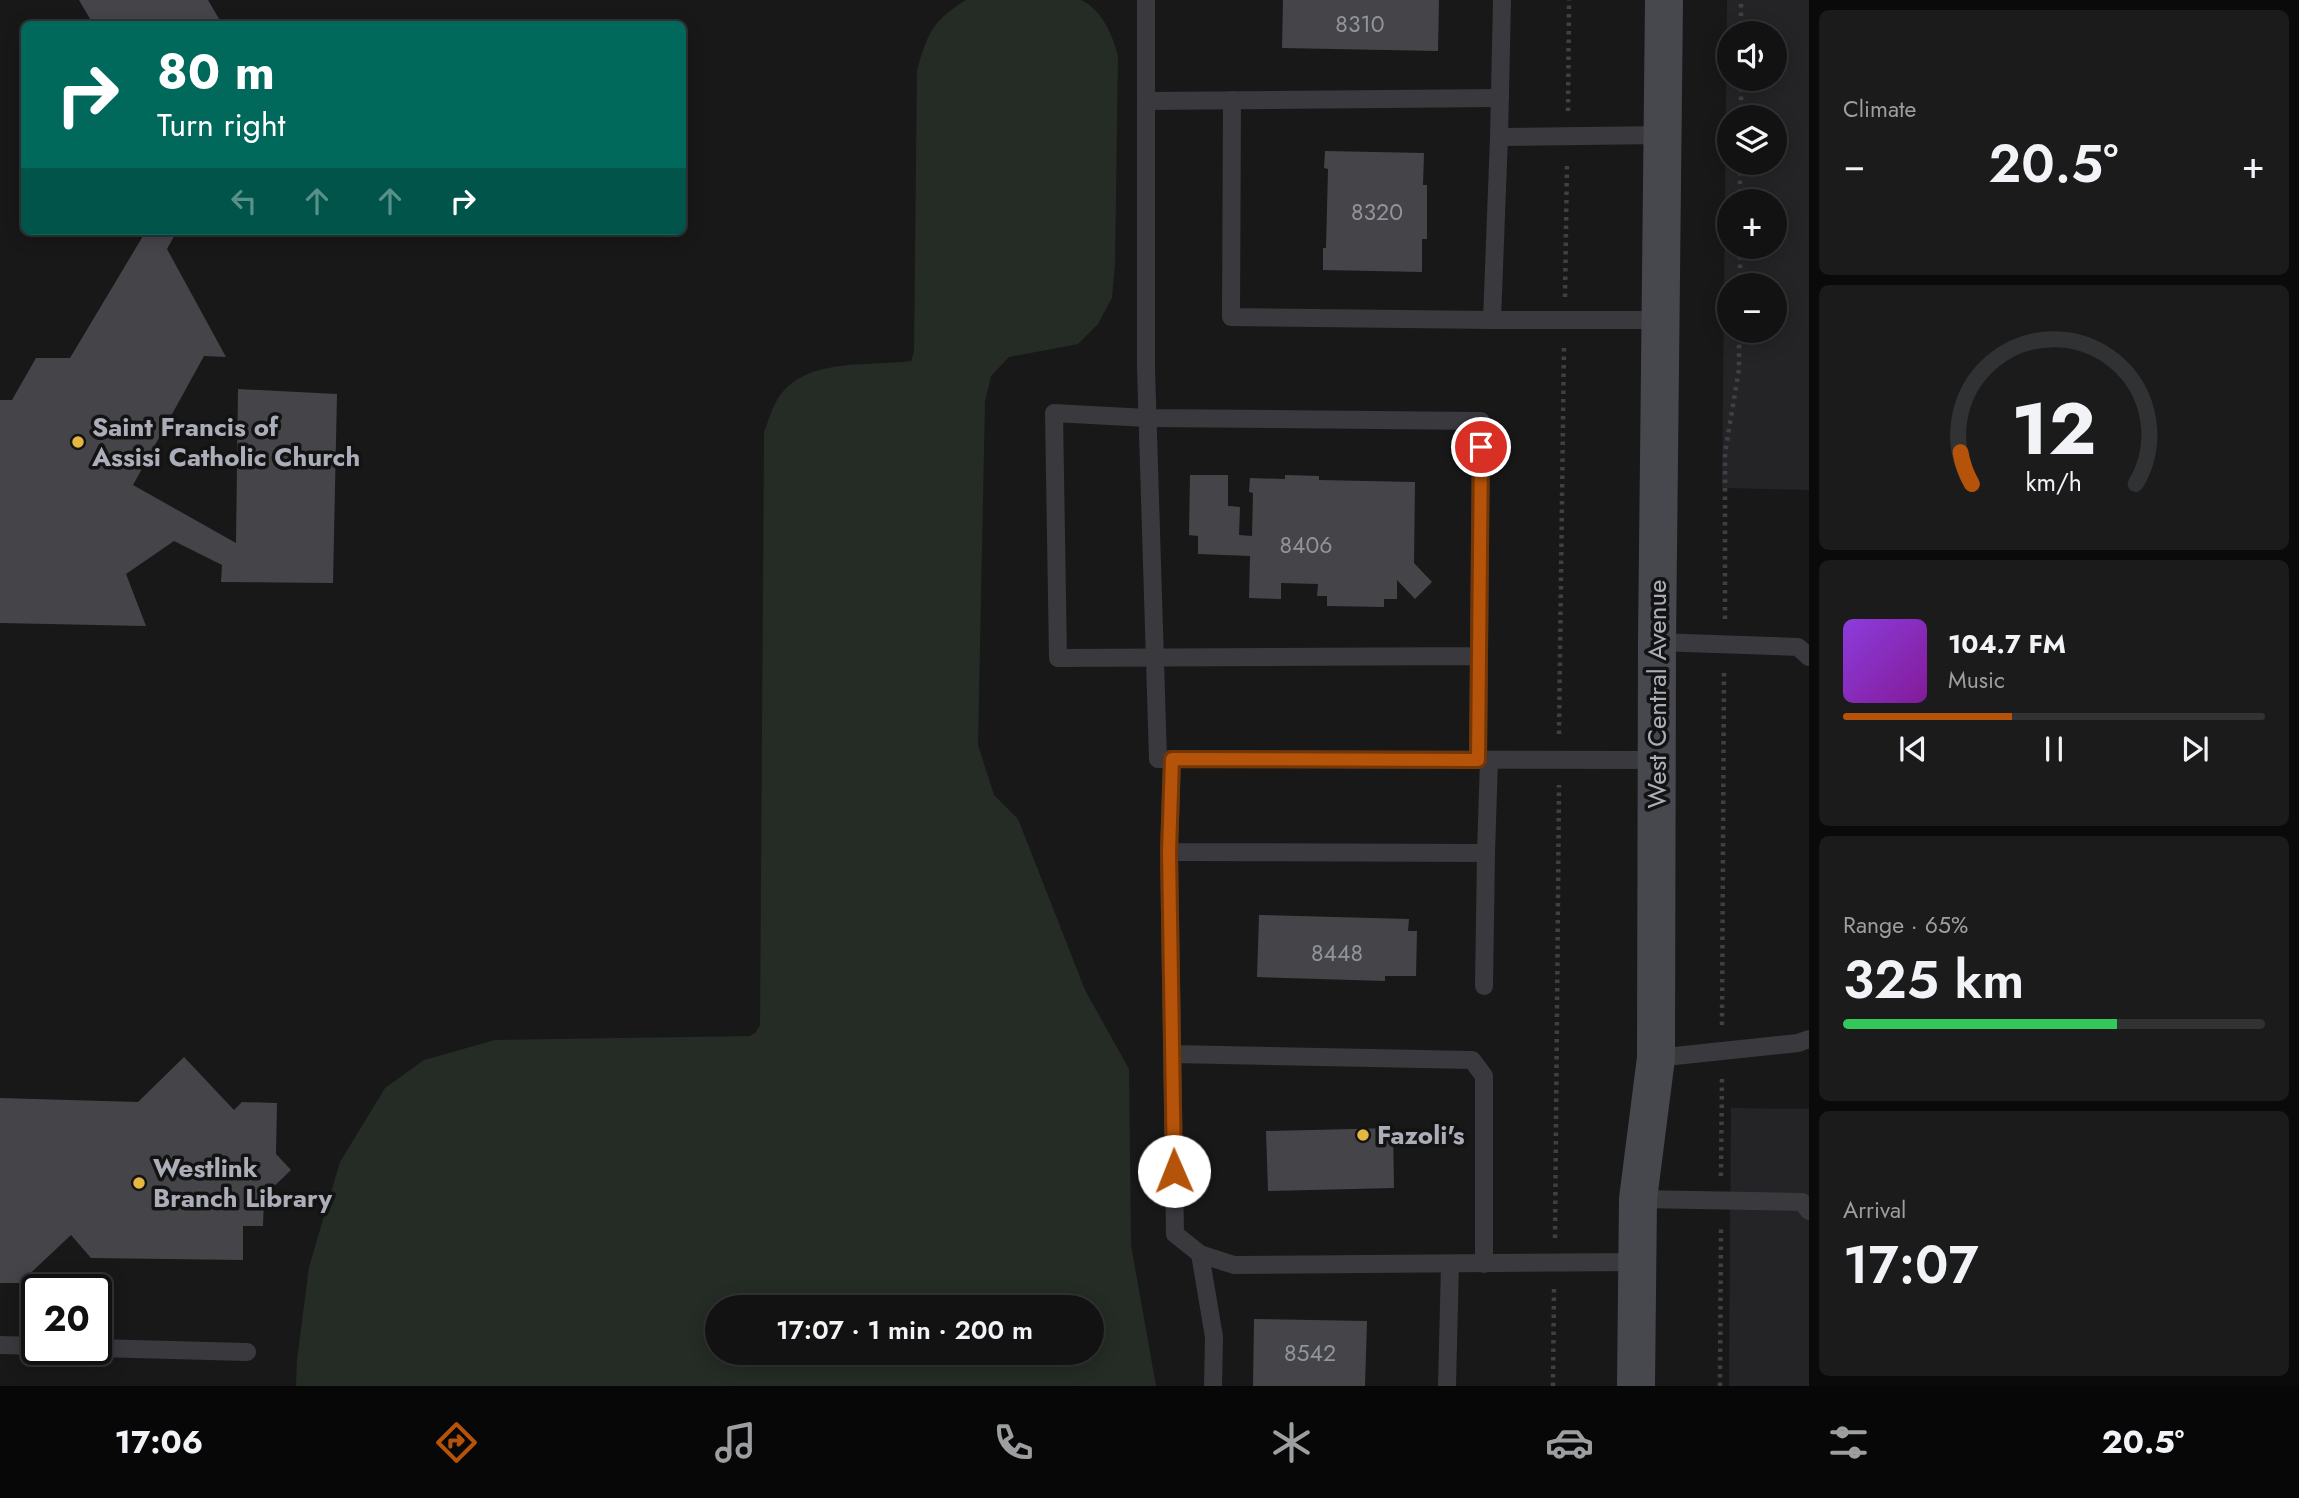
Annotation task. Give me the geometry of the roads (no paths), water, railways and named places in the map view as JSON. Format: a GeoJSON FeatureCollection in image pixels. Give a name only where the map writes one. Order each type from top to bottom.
{"type":"FeatureCollection","features":[{"type":"Feature","properties":{"kind":"main road","name":"West Central Avenue"},"geometry":{"type":"LineString","coordinates":[[1636,1386],[1638,1199],[1656,1058],[1657,642],[1664,0]]}},
{"type":"Feature","properties":{"kind":"lane"},"geometry":{"type":"LineString","coordinates":[[1146,0],[1147,418],[1158,759],[1657,760]]}},
{"type":"Feature","properties":{"kind":"lane"},"geometry":{"type":"LineString","coordinates":[[1492,320],[1502,0]]}},
{"type":"Feature","properties":{"kind":"lane"},"geometry":{"type":"LineString","coordinates":[[1146,101],[1500,98]]}},
{"type":"Feature","properties":{"kind":"lane"},"geometry":{"type":"LineString","coordinates":[[1232,100],[1231,317],[1660,320]]}},
{"type":"Feature","properties":{"kind":"lane"},"geometry":{"type":"LineString","coordinates":[[1499,137],[1662,135]]}},
{"type":"Feature","properties":{"kind":"lane"},"geometry":{"type":"LineString","coordinates":[[1479,656],[1058,659],[1054,413],[1147,418],[1481,421],[1479,656],[1486,853],[1484,986]]}},
{"type":"Feature","properties":{"kind":"lane"},"geometry":{"type":"LineString","coordinates":[[1657,642],[1798,646],[1809,657]]}},
{"type":"Feature","properties":{"kind":"lane"},"geometry":{"type":"LineString","coordinates":[[1172,759],[1169,852],[1175,1234],[1200,1254],[1234,1265],[1638,1262]]}},
{"type":"Feature","properties":{"kind":"lane"},"geometry":{"type":"LineString","coordinates":[[1169,852],[1486,853]]}},
{"type":"Feature","properties":{"kind":"lane"},"geometry":{"type":"LineString","coordinates":[[1656,1058],[1798,1043],[1809,1039]]}},
{"type":"Feature","properties":{"kind":"lane"},"geometry":{"type":"LineString","coordinates":[[1172,1054],[1472,1060],[1484,1076],[1484,1264]]}},
{"type":"Feature","properties":{"kind":"lane"},"geometry":{"type":"LineString","coordinates":[[1638,1199],[1802,1202],[1809,1211]]}},
{"type":"Feature","properties":{"kind":"lane"},"geometry":{"type":"LineString","coordinates":[[1200,1254],[1214,1337],[1213,1386]]}},
{"type":"Feature","properties":{"kind":"lane"},"geometry":{"type":"LineString","coordinates":[[1447,1386],[1450,1265]]}},
{"type":"Feature","properties":{"kind":"lane"},"geometry":{"type":"LineString","coordinates":[[0,1345],[21,1346]]}},
{"type":"Feature","properties":{"kind":"lane"},"geometry":{"type":"LineString","coordinates":[[112,1348],[247,1352]]}},
{"type":"Feature","properties":{"kind":"place","name":"Saint Francis of Assisi Catholic Church"},"geometry":{"type":"Point","coordinates":[78,442]}},
{"type":"Feature","properties":{"kind":"place","name":"Fazoli's"},"geometry":{"type":"Point","coordinates":[1363,1135]}},
{"type":"Feature","properties":{"kind":"place","name":"Westlink Branch Library"},"geometry":{"type":"Point","coordinates":[139,1183]}}]}
